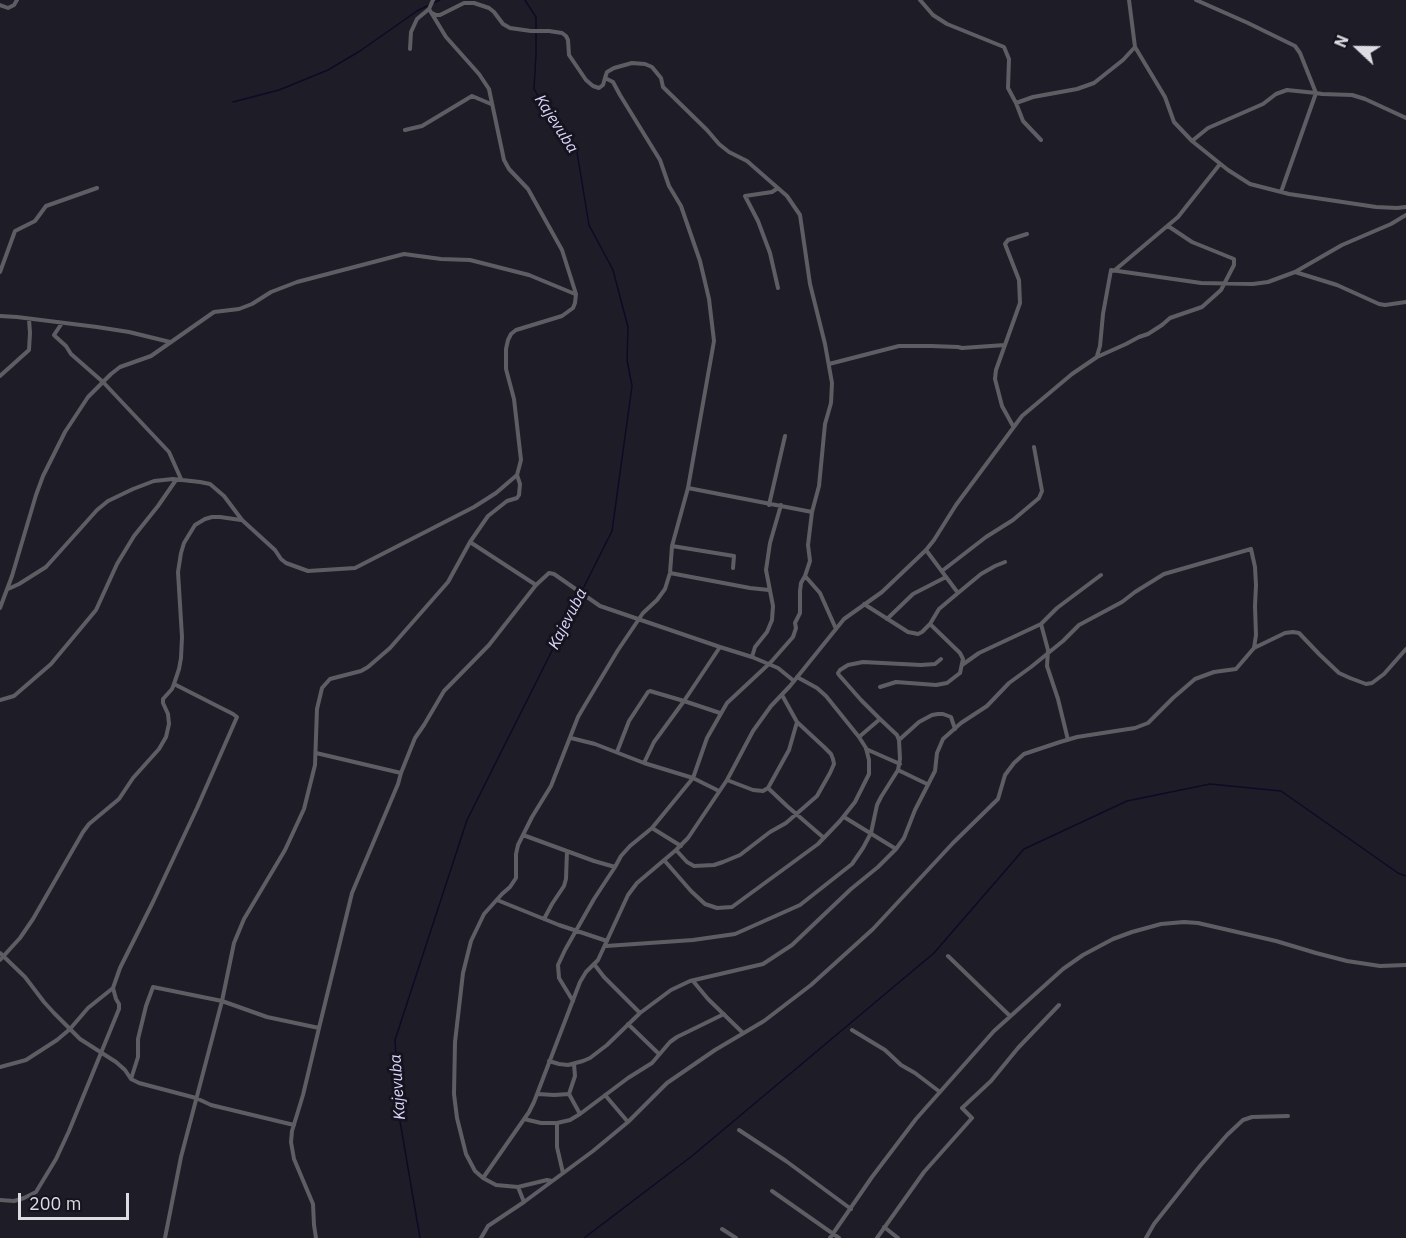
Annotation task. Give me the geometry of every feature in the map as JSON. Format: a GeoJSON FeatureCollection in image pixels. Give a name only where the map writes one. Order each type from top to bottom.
{"type":"FeatureCollection","features":[{"type":"Feature","properties":{"kind":"street"},"geometry":{"type":"LineString","coordinates":[[0,5],[8,8],[16,0]]}},
{"type":"Feature","properties":{"kind":"street"},"geometry":{"type":"LineString","coordinates":[[410,49],[411,32],[417,19],[429,9],[433,0]]}},
{"type":"Feature","properties":{"kind":"street"},"geometry":{"type":"LineString","coordinates":[[920,0],[933,15],[947,24],[1004,47],[1010,58],[1008,88],[1023,121],[1041,140]]}},
{"type":"Feature","properties":{"kind":"street"},"geometry":{"type":"LineString","coordinates":[[1129,0],[1135,47],[1165,97],[1174,122],[1192,141],[1236,176],[1250,184],[1319,199],[1376,207],[1406,207]]}},
{"type":"Feature","properties":{"kind":"street"},"geometry":{"type":"LineString","coordinates":[[1196,0],[1248,22],[1295,46],[1300,53],[1316,93],[1281,192]]}},
{"type":"Feature","properties":{"kind":"street"},"geometry":{"type":"LineString","coordinates":[[432,13],[440,15],[464,3],[474,3],[489,8],[503,24],[510,27],[562,33],[568,40],[569,55],[586,80],[599,88],[603,86],[607,72],[614,68],[632,63],[652,67],[661,78],[663,87],[719,144],[747,161],[778,188],[800,215],[810,284],[832,383],[831,403],[825,424],[819,486],[812,512],[808,545],[810,561],[801,583],[800,612],[795,623],[793,637],[769,665],[730,700],[720,713],[707,738],[693,778],[652,828],[621,856],[600,890],[576,930],[558,969],[559,978],[573,1001]]}},
{"type":"Feature","properties":{"kind":"street"},"geometry":{"type":"LineString","coordinates":[[165,1238],[181,1157],[238,932],[300,820],[313,776],[316,753],[315,726],[322,688],[330,680],[368,667],[390,648],[444,587],[488,516],[519,495],[520,484],[517,475],[521,460],[514,399],[506,369],[508,340],[516,330],[561,316],[573,308],[575,303],[576,294],[562,250],[528,189],[509,169],[504,160],[489,89],[479,74],[446,37],[429,9]]}},
{"type":"Feature","properties":{"kind":"street"},"geometry":{"type":"LineString","coordinates":[[1016,103],[1094,83],[1123,60],[1135,47]]}},
{"type":"Feature","properties":{"kind":"street"},"geometry":{"type":"LineString","coordinates":[[554,1181],[547,1180],[518,1187],[496,1185],[483,1178],[470,1163],[459,1128],[454,1094],[455,1042],[463,973],[471,940],[484,914],[516,878],[516,854],[523,835],[551,786],[585,705],[618,650],[647,608],[662,594],[667,583],[672,546],[688,488],[714,341],[709,299],[700,261],[681,206],[669,186],[660,160],[613,82],[605,78]]}},
{"type":"Feature","properties":{"kind":"street"},"geometry":{"type":"LineString","coordinates":[[1192,141],[1208,128],[1263,104],[1276,94],[1287,90],[1352,95],[1406,118]]}},
{"type":"Feature","properties":{"kind":"street"},"geometry":{"type":"LineString","coordinates":[[405,130],[422,126],[472,96],[492,104]]}},
{"type":"Feature","properties":{"kind":"street"},"geometry":{"type":"LineString","coordinates":[[1097,357],[1111,270],[1114,270],[1168,226],[1204,186],[1220,164]]}},
{"type":"Feature","properties":{"kind":"street"},"geometry":{"type":"LineString","coordinates":[[0,272],[15,231],[35,221],[46,207],[97,188]]}},
{"type":"Feature","properties":{"kind":"street"},"geometry":{"type":"LineString","coordinates":[[778,188],[772,192],[745,196],[758,221],[770,253],[778,288]]}},
{"type":"Feature","properties":{"kind":"street"},"geometry":{"type":"LineString","coordinates":[[1114,270],[1194,282],[1224,284],[1268,282],[1295,272],[1342,245],[1406,215]]}},
{"type":"Feature","properties":{"kind":"street"},"geometry":{"type":"LineString","coordinates":[[483,1178],[524,1119],[538,1094],[583,977],[606,944],[633,888],[645,875],[681,846],[696,827],[727,780],[753,731],[771,706],[848,615],[882,592],[926,550],[1022,416],[1072,374],[1097,357],[1148,334],[1170,318],[1202,307],[1219,292],[1234,259],[1192,242],[1168,226]]}},
{"type":"Feature","properties":{"kind":"street"},"geometry":{"type":"LineString","coordinates":[[1013,426],[1002,406],[995,379],[996,370],[1020,303],[1019,280],[1005,244],[1008,240],[1027,234]]}},
{"type":"Feature","properties":{"kind":"street"},"geometry":{"type":"LineString","coordinates":[[0,608],[43,476],[74,417],[88,397],[120,367],[151,356],[214,312],[239,309],[252,304],[271,291],[297,282],[404,254],[470,260],[529,275],[576,294]]}},
{"type":"Feature","properties":{"kind":"street"},"geometry":{"type":"LineString","coordinates":[[1295,272],[1337,285],[1380,304],[1406,302]]}},
{"type":"Feature","properties":{"kind":"street"},"geometry":{"type":"LineString","coordinates":[[0,316],[129,332],[170,342]]}},
{"type":"Feature","properties":{"kind":"street"},"geometry":{"type":"LineString","coordinates":[[0,376],[29,350],[29,319]]}},
{"type":"Feature","properties":{"kind":"street"},"geometry":{"type":"LineString","coordinates":[[62,323],[54,335],[71,354],[103,381],[169,452],[179,479]]}},
{"type":"Feature","properties":{"kind":"street"},"geometry":{"type":"LineString","coordinates":[[829,364],[899,346],[962,348],[1005,345]]}},
{"type":"Feature","properties":{"kind":"street"},"geometry":{"type":"LineString","coordinates":[[769,505],[785,435]]}},
{"type":"Feature","properties":{"kind":"street"},"geometry":{"type":"LineString","coordinates":[[942,571],[1039,498],[1042,491],[1034,447]]}},
{"type":"Feature","properties":{"kind":"street"},"geometry":{"type":"LineString","coordinates":[[8,589],[46,567],[97,510],[108,501],[154,481],[179,479],[200,482],[213,487],[224,496],[242,520],[275,550],[281,559],[308,571],[355,568],[474,507],[496,493],[517,475]]}},
{"type":"Feature","properties":{"kind":"street"},"geometry":{"type":"LineString","coordinates":[[0,700],[14,696],[51,664],[96,610],[117,564],[134,536],[179,479]]}},
{"type":"Feature","properties":{"kind":"street"},"geometry":{"type":"LineString","coordinates":[[688,488],[812,512]]}},
{"type":"Feature","properties":{"kind":"street"},"geometry":{"type":"LineString","coordinates":[[752,657],[755,647],[767,632],[772,620],[773,606],[766,578],[766,561],[781,506]]}},
{"type":"Feature","properties":{"kind":"street"},"geometry":{"type":"LineString","coordinates":[[242,520],[220,517],[205,519],[195,525],[184,543],[178,572],[182,648],[174,684],[163,699],[169,724],[163,744],[133,778],[119,799],[89,824],[33,919],[20,938],[1,956],[25,977],[44,1002],[80,1039],[116,1062],[131,1079],[196,1098],[211,1105],[294,1125]]}},
{"type":"Feature","properties":{"kind":"street"},"geometry":{"type":"LineString","coordinates":[[470,542],[536,585]]}},
{"type":"Feature","properties":{"kind":"street"},"geometry":{"type":"LineString","coordinates":[[672,546],[734,556],[733,568]]}},
{"type":"Feature","properties":{"kind":"street"},"geometry":{"type":"LineString","coordinates":[[549,1061],[573,1064],[590,1058],[607,1045],[640,1012],[671,990],[693,981],[762,964],[792,945],[896,849],[904,838],[927,784],[935,771],[937,753],[943,739],[987,706],[1013,680],[1031,668],[1079,626],[1122,602],[1164,574],[1251,549],[1256,585],[1254,648]]}},
{"type":"Feature","properties":{"kind":"street"},"geometry":{"type":"LineString","coordinates":[[926,550],[958,593]]}},
{"type":"Feature","properties":{"kind":"street"},"geometry":{"type":"LineString","coordinates":[[864,604],[908,632],[913,634],[922,632],[939,609],[981,574],[1005,562]]}},
{"type":"Feature","properties":{"kind":"street"},"geometry":{"type":"LineString","coordinates":[[316,1238],[313,1204],[297,1168],[292,1150],[292,1138],[352,893],[415,738],[444,691],[489,645],[536,585],[549,573],[554,574],[600,606],[752,657],[817,688],[826,696],[866,748],[869,774],[855,802],[844,817],[824,838],[732,907],[711,907],[698,899],[664,860]]}},
{"type":"Feature","properties":{"kind":"street"},"geometry":{"type":"LineString","coordinates":[[670,573],[769,590]]}},
{"type":"Feature","properties":{"kind":"street"},"geometry":{"type":"LineString","coordinates":[[962,665],[979,653],[1041,624],[1057,608],[1101,575]]}},
{"type":"Feature","properties":{"kind":"street"},"geometry":{"type":"LineString","coordinates":[[805,576],[820,593],[836,629]]}},
{"type":"Feature","properties":{"kind":"street"},"geometry":{"type":"LineString","coordinates":[[887,619],[913,594],[946,577]]}},
{"type":"Feature","properties":{"kind":"street"},"geometry":{"type":"LineString","coordinates":[[880,687],[896,682],[936,685],[947,683],[960,673],[963,659],[960,653],[930,624]]}},
{"type":"Feature","properties":{"kind":"street"},"geometry":{"type":"LineString","coordinates":[[1041,624],[1048,650],[1047,666],[1068,740]]}},
{"type":"Feature","properties":{"kind":"street"},"geometry":{"type":"LineString","coordinates":[[481,1238],[488,1226],[554,1181],[628,1122],[667,1083],[714,1050],[764,1021],[811,985],[873,929],[953,843],[998,799],[1005,775],[1018,759],[1033,751],[1068,740],[1135,728],[1148,723],[1190,683],[1206,674],[1236,669],[1254,648],[1285,633],[1298,633],[1339,673],[1366,684],[1372,683],[1384,674],[1406,649]]}},
{"type":"Feature","properties":{"kind":"street"},"geometry":{"type":"LineString","coordinates":[[644,763],[654,742],[720,647]]}},
{"type":"Feature","properties":{"kind":"street"},"geometry":{"type":"LineString","coordinates":[[497,900],[606,944],[726,936],[755,926],[800,905],[852,864],[871,833],[881,797],[899,767],[897,735],[838,673],[848,665],[863,662],[921,665],[935,664],[942,659]]}},
{"type":"Feature","properties":{"kind":"street"},"geometry":{"type":"LineString","coordinates":[[0,1067],[26,1060],[70,1029],[88,1008],[112,988],[153,902],[237,717],[174,684]]}},
{"type":"Feature","properties":{"kind":"street"},"geometry":{"type":"LineString","coordinates":[[617,752],[631,717],[649,691],[720,713]]}},
{"type":"Feature","properties":{"kind":"street"},"geometry":{"type":"LineString","coordinates":[[675,850],[694,866],[714,865],[740,855],[786,823],[817,796],[834,764],[831,754],[797,722],[782,695]]}},
{"type":"Feature","properties":{"kind":"street"},"geometry":{"type":"LineString","coordinates":[[899,740],[932,715],[943,714],[951,717],[955,729]]}},
{"type":"Feature","properties":{"kind":"street"},"geometry":{"type":"LineString","coordinates":[[859,737],[880,719]]}},
{"type":"Feature","properties":{"kind":"street"},"geometry":{"type":"LineString","coordinates":[[727,780],[753,790],[768,788],[789,750],[797,722]]}},
{"type":"Feature","properties":{"kind":"street"},"geometry":{"type":"LineString","coordinates":[[571,738],[693,778],[720,791]]}},
{"type":"Feature","properties":{"kind":"street"},"geometry":{"type":"LineString","coordinates":[[866,748],[927,784]]}},
{"type":"Feature","properties":{"kind":"street"},"geometry":{"type":"LineString","coordinates":[[316,753],[401,773]]}},
{"type":"Feature","properties":{"kind":"street"},"geometry":{"type":"LineString","coordinates":[[768,788],[824,838]]}},
{"type":"Feature","properties":{"kind":"street"},"geometry":{"type":"LineString","coordinates":[[844,817],[896,849]]}},
{"type":"Feature","properties":{"kind":"street"},"geometry":{"type":"LineString","coordinates":[[652,828],[681,846]]}},
{"type":"Feature","properties":{"kind":"street"},"geometry":{"type":"LineString","coordinates":[[523,835],[615,867]]}},
{"type":"Feature","properties":{"kind":"street"},"geometry":{"type":"LineString","coordinates":[[544,919],[564,886],[567,851]]}},
{"type":"Feature","properties":{"kind":"street"},"geometry":{"type":"LineString","coordinates":[[831,1236],[916,1119],[988,1037],[1063,969],[1113,939],[1171,923],[1198,923],[1356,963],[1380,966],[1406,965]]}},
{"type":"Feature","properties":{"kind":"street"},"geometry":{"type":"LineString","coordinates":[[948,956],[1010,1016]]}},
{"type":"Feature","properties":{"kind":"street"},"geometry":{"type":"LineString","coordinates":[[594,964],[640,1012]]}},
{"type":"Feature","properties":{"kind":"street"},"geometry":{"type":"LineString","coordinates":[[693,981],[743,1033]]}},
{"type":"Feature","properties":{"kind":"street"},"geometry":{"type":"LineString","coordinates":[[131,1079],[138,1057],[138,1040],[146,1006],[153,987],[222,1001],[267,1017],[319,1028]]}},
{"type":"Feature","properties":{"kind":"street"},"geometry":{"type":"LineString","coordinates":[[0,1200],[14,1201],[36,1192],[56,1159],[119,1010],[119,1004],[112,988]]}},
{"type":"Feature","properties":{"kind":"street"},"geometry":{"type":"LineString","coordinates":[[877,1238],[924,1172],[972,1118],[962,1108],[991,1081],[1018,1048],[1059,1005]]}},
{"type":"Feature","properties":{"kind":"street"},"geometry":{"type":"LineString","coordinates":[[524,1119],[542,1123],[570,1120],[652,1063],[677,1036],[724,1014]]}},
{"type":"Feature","properties":{"kind":"street"},"geometry":{"type":"LineString","coordinates":[[628,1024],[659,1054]]}},
{"type":"Feature","properties":{"kind":"street"},"geometry":{"type":"LineString","coordinates":[[852,1030],[885,1050],[901,1065],[940,1092]]}},
{"type":"Feature","properties":{"kind":"street"},"geometry":{"type":"LineString","coordinates":[[573,1064],[575,1076],[569,1094],[580,1114]]}},
{"type":"Feature","properties":{"kind":"street"},"geometry":{"type":"LineString","coordinates":[[538,1094],[569,1094]]}},
{"type":"Feature","properties":{"kind":"street"},"geometry":{"type":"LineString","coordinates":[[605,1095],[628,1122]]}},
{"type":"Feature","properties":{"kind":"street"},"geometry":{"type":"LineString","coordinates":[[1146,1238],[1154,1224],[1200,1166],[1243,1120],[1252,1117],[1288,1116]]}},
{"type":"Feature","properties":{"kind":"street"},"geometry":{"type":"LineString","coordinates":[[557,1123],[557,1147],[563,1173]]}},
{"type":"Feature","properties":{"kind":"street"},"geometry":{"type":"LineString","coordinates":[[739,1130],[851,1209]]}},
{"type":"Feature","properties":{"kind":"street"},"geometry":{"type":"LineString","coordinates":[[518,1187],[524,1202]]}},
{"type":"Feature","properties":{"kind":"street"},"geometry":{"type":"LineString","coordinates":[[772,1191],[831,1236],[839,1238]]}},
{"type":"Feature","properties":{"kind":"street"},"geometry":{"type":"LineString","coordinates":[[884,1227],[898,1238]]}},
{"type":"Feature","properties":{"kind":"street"},"geometry":{"type":"LineString","coordinates":[[722,1229],[736,1238]]}},
{"type":"Feature","properties":{"kind":"waterway"},"geometry":{"type":"LineString","coordinates":[[433,3],[440,0]]}},
{"type":"Feature","properties":{"kind":"waterway","name":"Kajevuba"},"geometry":{"type":"LineString","coordinates":[[525,0],[536,17],[536,29]]}},
{"type":"Feature","properties":{"kind":"waterway"},"geometry":{"type":"LineString","coordinates":[[233,102],[279,90],[328,70],[429,5]]}},
{"type":"Feature","properties":{"kind":"waterway","name":"Kajevuba"},"geometry":{"type":"LineString","coordinates":[[420,1238],[400,1121],[395,1040],[467,820],[612,531],[632,386],[627,360],[628,327],[613,270],[589,225],[577,152],[546,110],[534,89],[536,34]]}},
{"type":"Feature","properties":{"kind":"waterway"},"geometry":{"type":"LineString","coordinates":[[584,1238],[692,1156],[934,953],[1024,849],[1127,801],[1210,784],[1281,791],[1398,873],[1406,876]]}}]}
